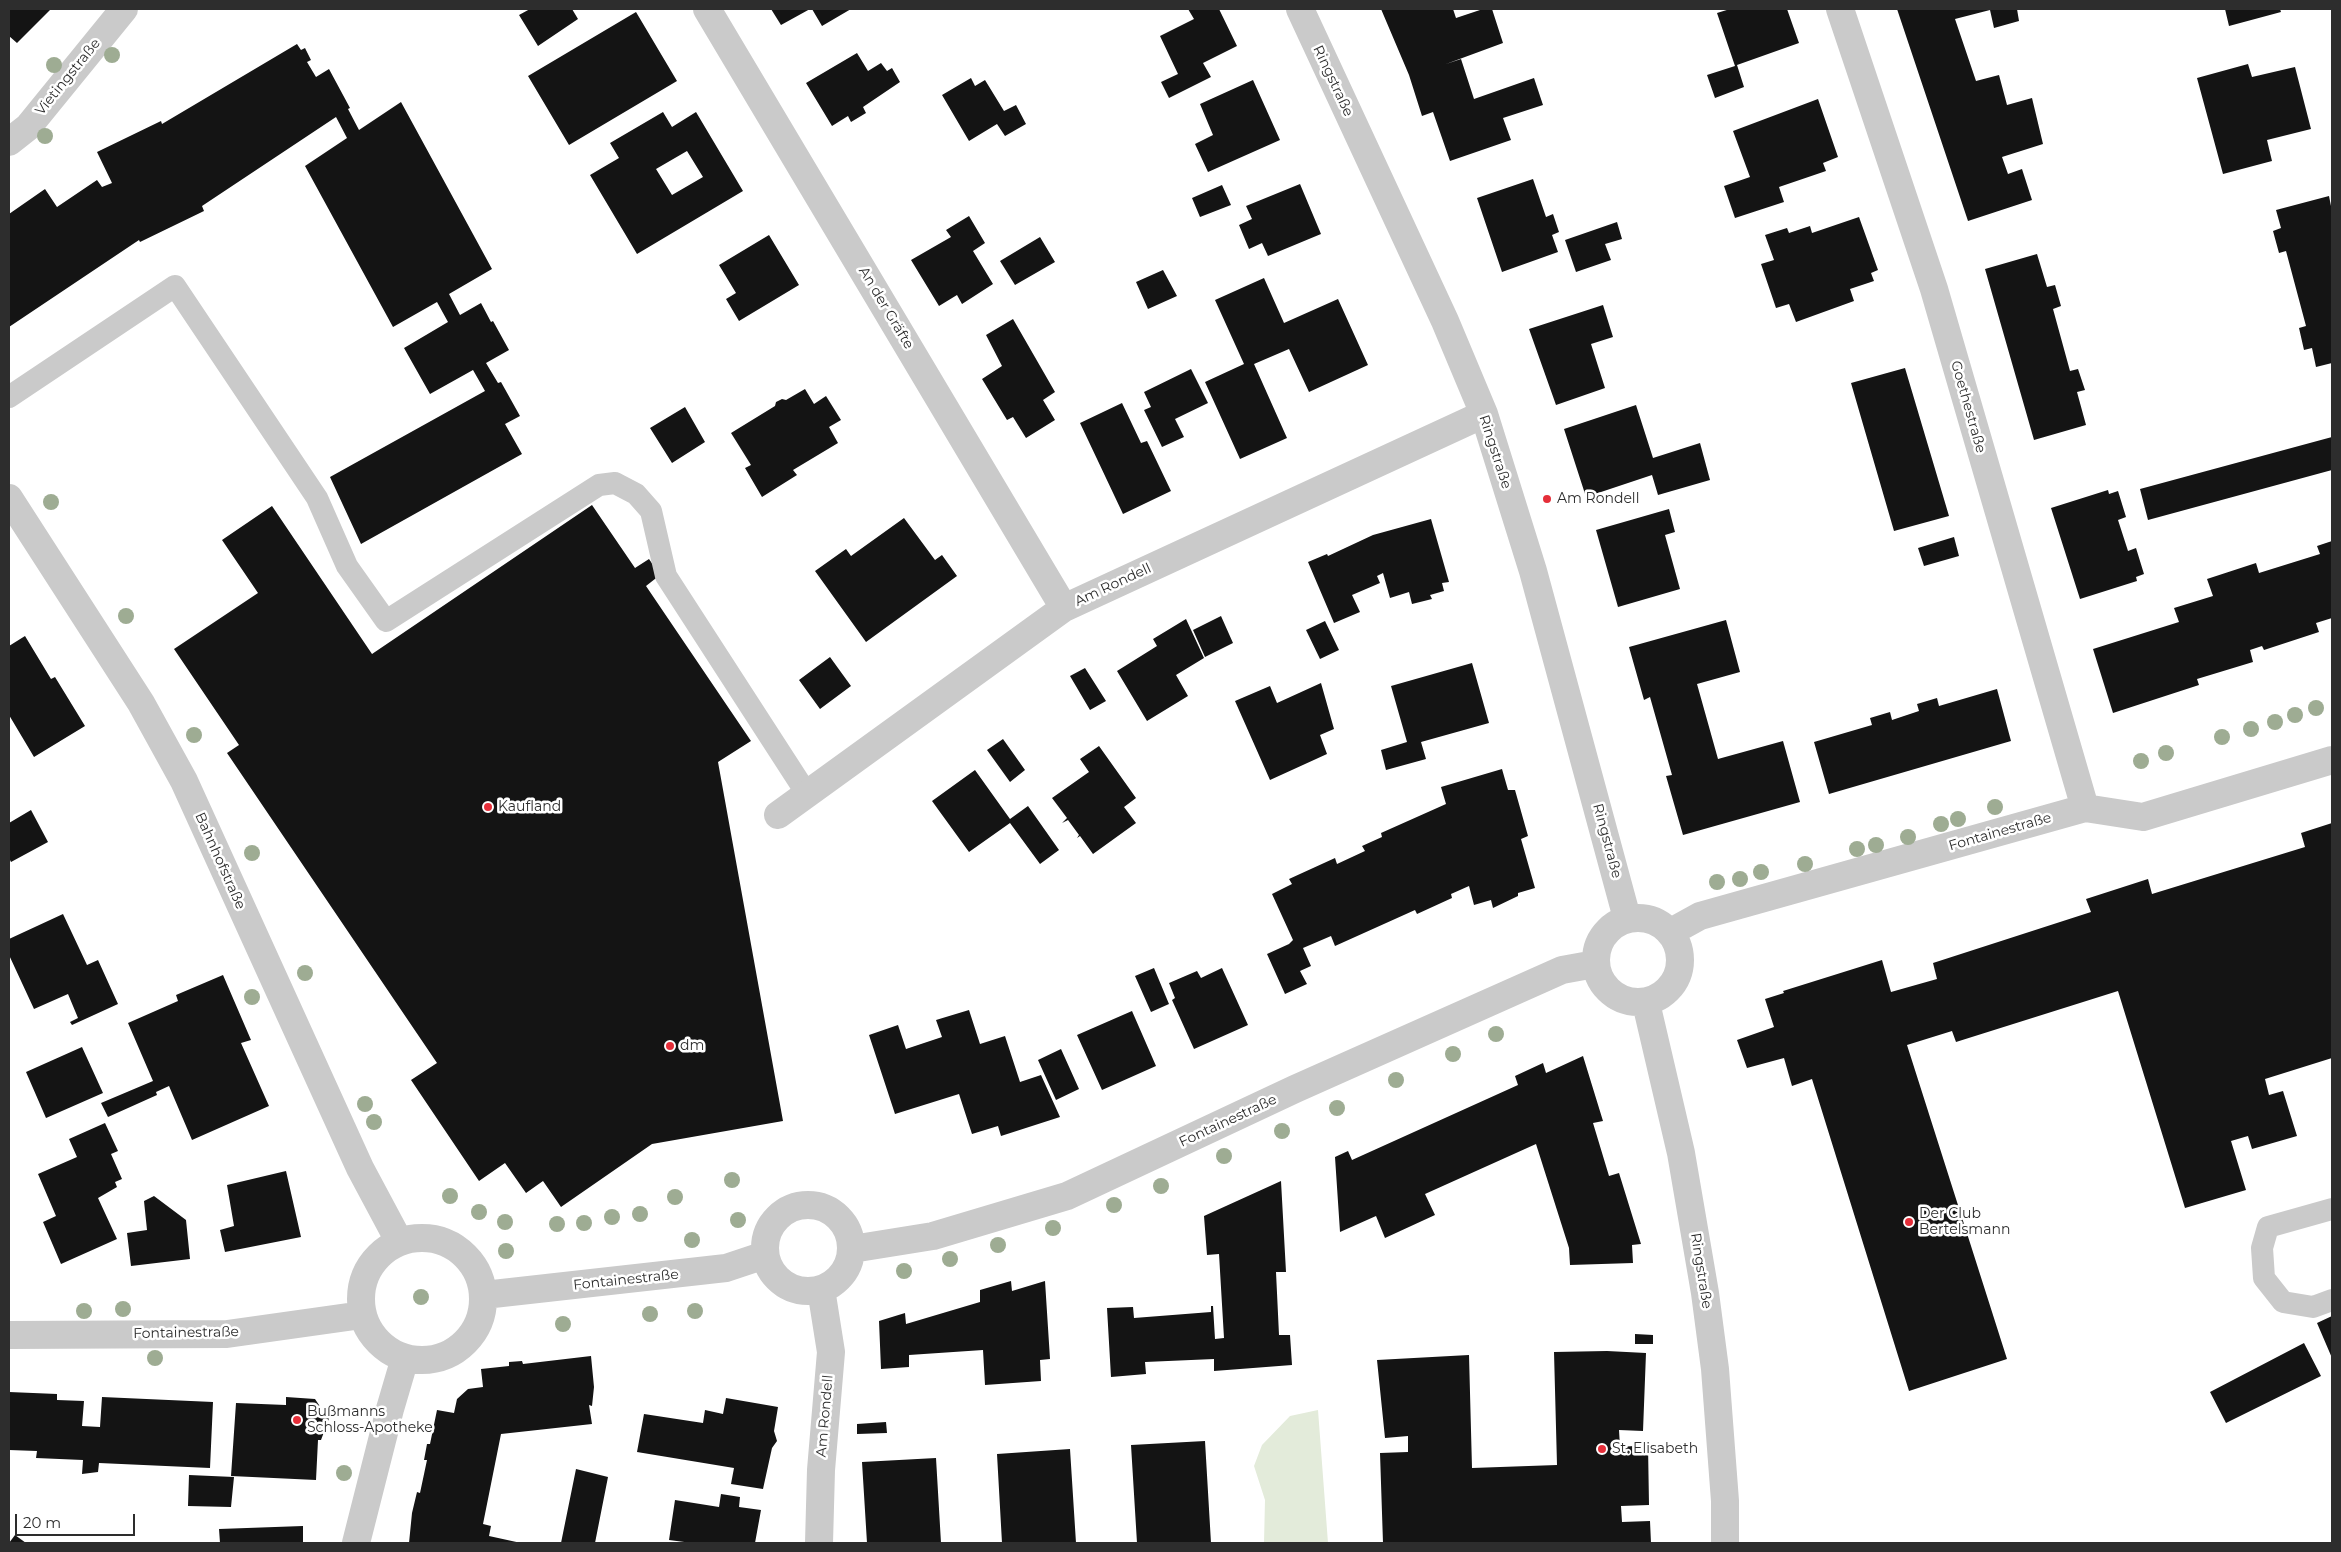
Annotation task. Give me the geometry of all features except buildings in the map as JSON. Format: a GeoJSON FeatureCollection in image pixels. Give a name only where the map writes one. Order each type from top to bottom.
{"type":"FeatureCollection","features":[{"type":"Feature","properties":{"kind":"street","name":"Vietingstraße"},"geometry":{"type":"LineString","coordinates":[[9,142],[28,127],[124,9]]}},
{"type":"Feature","properties":{"kind":"street","name":"An der Gräfte"},"geometry":{"type":"LineString","coordinates":[[707,9],[1064,608]]}},
{"type":"Feature","properties":{"kind":"street","name":"Ringstraße"},"geometry":{"type":"LineString","coordinates":[[1300,9],[1445,321],[1484,414],[1533,570],[1627,918]]}},
{"type":"Feature","properties":{"kind":"street","name":"Goethestraße"},"geometry":{"type":"LineString","coordinates":[[1840,9],[1934,289],[2084,808]]}},
{"type":"Feature","properties":{"kind":"street","name":"Am Rondell"},"geometry":{"type":"LineString","coordinates":[[778,815],[1064,608],[1484,414]]}},
{"type":"Feature","properties":{"kind":"street","name":"Bahnhofstraße"},"geometry":{"type":"LineString","coordinates":[[9,498],[141,703],[184,781],[360,1168],[399,1241]]}},
{"type":"Feature","properties":{"kind":"street","name":"Fontainestraße"},"geometry":{"type":"LineString","coordinates":[[1672,932],[1700,916],[2084,808],[2142,817],[2332,760]]}},
{"type":"Feature","properties":{"kind":"street"},"geometry":{"type":"LineString","coordinates":[[1643,916],[1659,922],[1672,932],[1681,952],[1679,975],[1666,993],[1646,1002],[1622,1000],[1604,987],[1594,964],[1602,935],[1627,918],[1643,916]]}},
{"type":"Feature","properties":{"kind":"street","name":"Fontainestraße"},"geometry":{"type":"LineString","coordinates":[[852,1250],[933,1236],[1067,1196],[1296,1089],[1562,970],[1594,964]]}},
{"type":"Feature","properties":{"kind":"street","name":"Ringstraße"},"geometry":{"type":"LineString","coordinates":[[1646,1002],[1681,1152],[1705,1293],[1715,1369],[1725,1543]]}},
{"type":"Feature","properties":{"kind":"street"},"geometry":{"type":"LineString","coordinates":[[809,1204],[829,1209],[842,1220],[850,1234],[852,1250],[847,1267],[836,1281],[821,1289],[802,1291],[785,1284],[772,1272],[765,1255],[766,1237],[775,1220],[789,1209],[809,1204]]}},
{"type":"Feature","properties":{"kind":"street"},"geometry":{"type":"LineString","coordinates":[[430,1238],[459,1249],[477,1270],[484,1295],[479,1323],[463,1345],[437,1359],[405,1358],[390,1352],[373,1337],[362,1315],[360,1298],[363,1280],[375,1258],[399,1241],[430,1238]]}},
{"type":"Feature","properties":{"kind":"street","name":"Fontainestraße"},"geometry":{"type":"LineString","coordinates":[[484,1295],[726,1268],[765,1255]]}},
{"type":"Feature","properties":{"kind":"street","name":"Am Rondell"},"geometry":{"type":"LineString","coordinates":[[819,1543],[821,1470],[830,1352],[821,1289]]}},
{"type":"Feature","properties":{"kind":"street","name":"Fontainestraße"},"geometry":{"type":"LineString","coordinates":[[9,1335],[227,1334],[362,1315]]}},
{"type":"Feature","properties":{"kind":"street"},"geometry":{"type":"LineString","coordinates":[[356,1543],[405,1358]]}},
{"type":"Feature","properties":{"kind":"lane"},"geometry":{"type":"LineString","coordinates":[[9,397],[175,286],[317,498],[347,566],[386,621],[599,485],[615,483],[636,494],[652,511],[666,576],[807,794]]}},
{"type":"Feature","properties":{"kind":"lane"},"geometry":{"type":"LineString","coordinates":[[2332,1209],[2268,1227],[2262,1248],[2264,1278],[2283,1302],[2313,1307],[2332,1300]]}},
{"type":"Feature","properties":{"kind":"green space"},"geometry":{"type":"Polygon","coordinates":[[[1318,1410],[1328,1543],[1264,1543],[1265,1500],[1254,1466],[1262,1445],[1290,1416],[1318,1410]]]}},
{"type":"Feature","properties":{"kind":"place","name":"Am Rondell"},"geometry":{"type":"Point","coordinates":[1547,499]}},
{"type":"Feature","properties":{"kind":"place","name":"Kaufland"},"geometry":{"type":"Point","coordinates":[488,807]}},
{"type":"Feature","properties":{"kind":"place","name":"dm"},"geometry":{"type":"Point","coordinates":[670,1046]}},
{"type":"Feature","properties":{"kind":"place","name":"Der Club Bertelsmann"},"geometry":{"type":"Point","coordinates":[1909,1222]}},
{"type":"Feature","properties":{"kind":"place","name":"Bußmanns Schloss-Apotheke"},"geometry":{"type":"Point","coordinates":[297,1420]}},
{"type":"Feature","properties":{"kind":"place","name":"St. Elisabeth"},"geometry":{"type":"Point","coordinates":[1602,1449]}}]}
